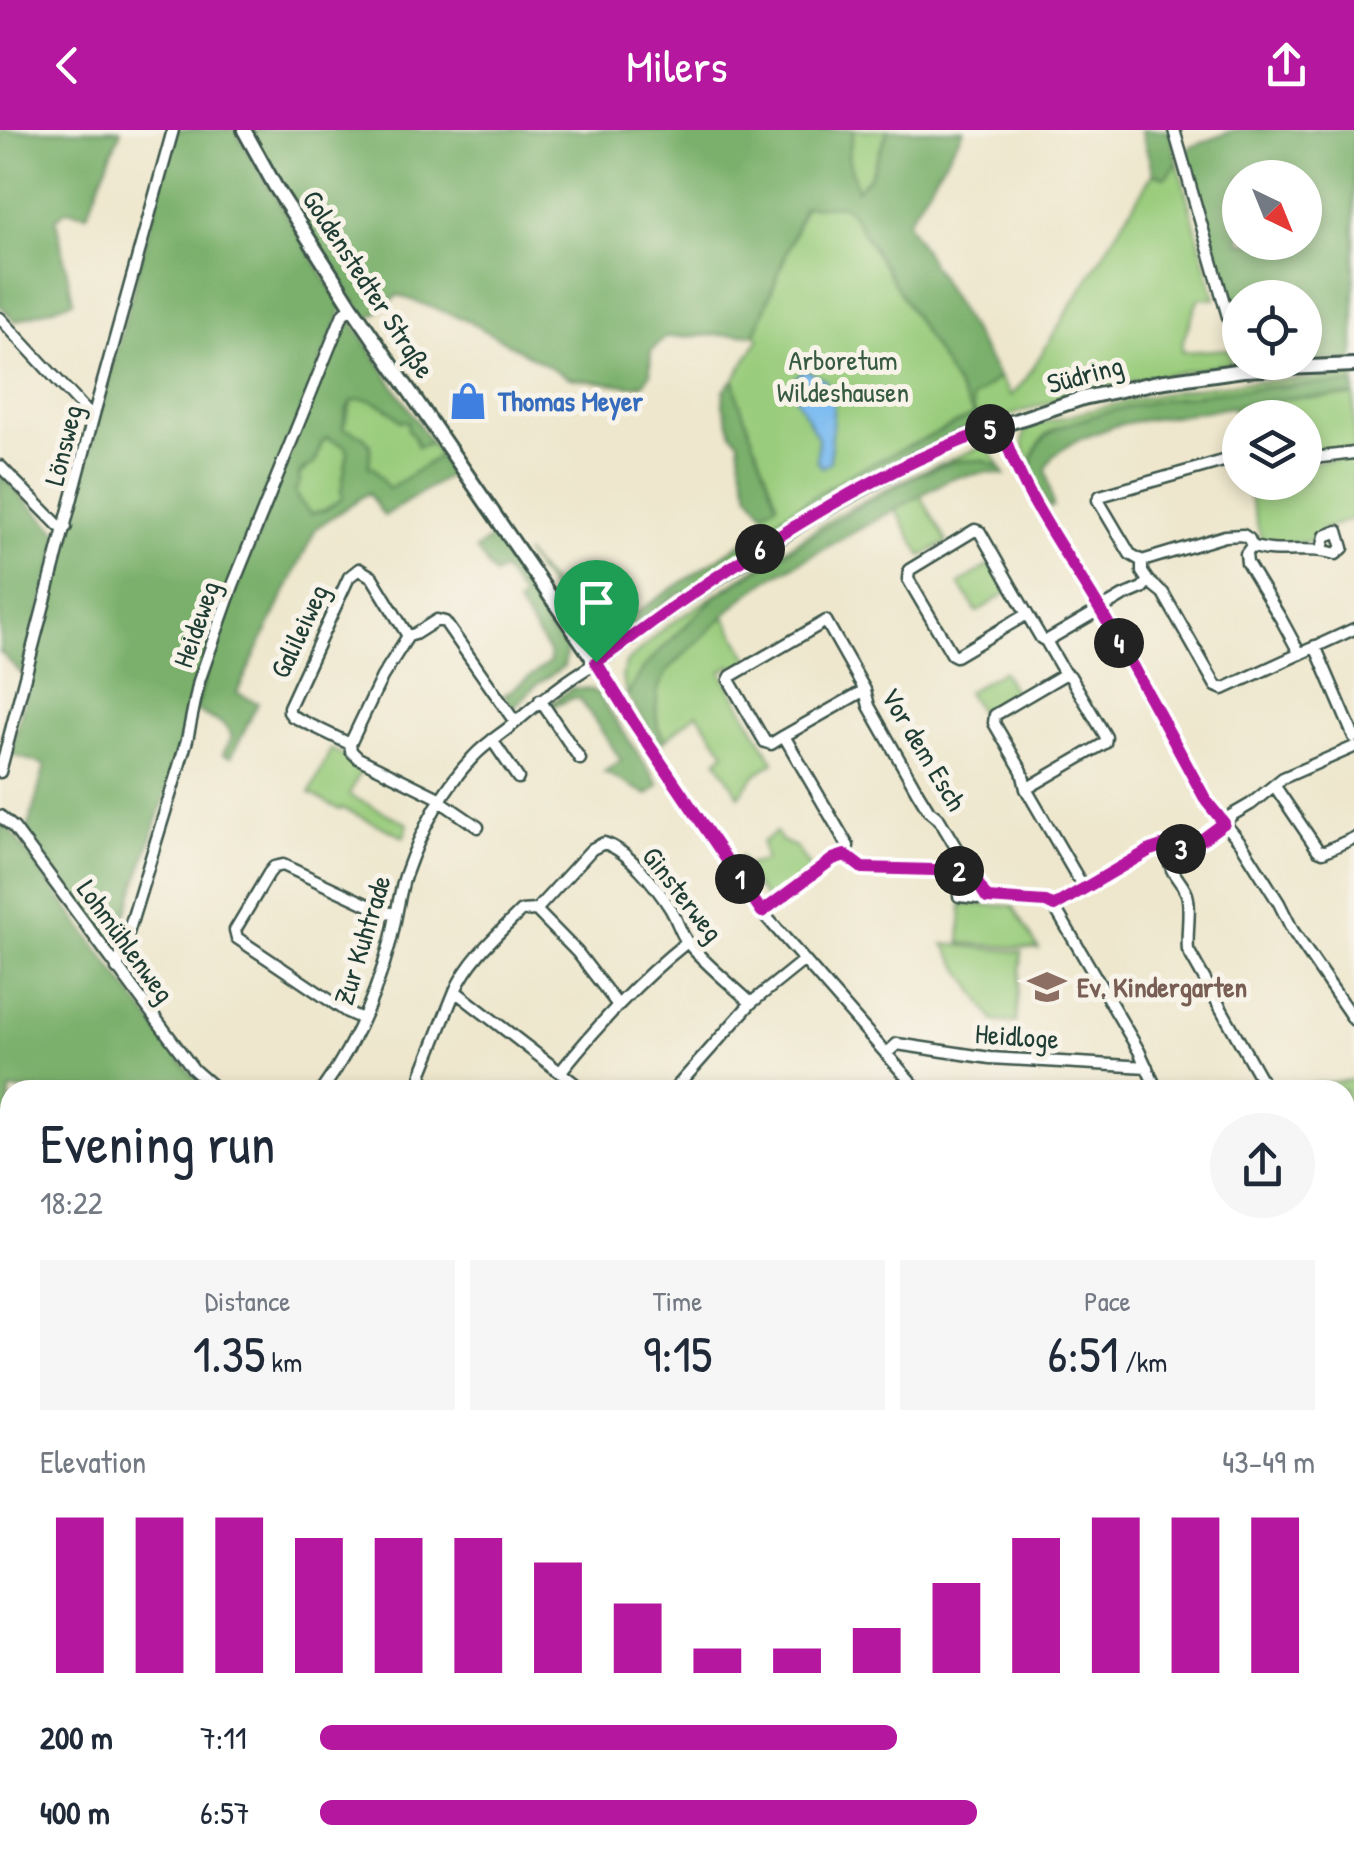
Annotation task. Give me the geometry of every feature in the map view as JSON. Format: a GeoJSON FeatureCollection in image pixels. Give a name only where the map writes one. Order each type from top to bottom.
{"type":"FeatureCollection","features":[{"type":"Feature","properties":{"kind":"main road","name":"Goldenstedter Straße"},"geometry":{"type":"LineString","coordinates":[[244,130],[352,307],[596,662]]}},
{"type":"Feature","properties":{"kind":"main road","name":"Südring"},"geometry":{"type":"LineString","coordinates":[[1322,365],[1354,365]]}},
{"type":"Feature","properties":{"kind":"main road","name":"Südring"},"geometry":{"type":"LineString","coordinates":[[596,662],[814,515],[916,459],[967,437],[1071,402],[1222,367]]}},
{"type":"Feature","properties":{"kind":"street","name":"Lönsweg"},"geometry":{"type":"LineString","coordinates":[[0,772],[173,130]]}},
{"type":"Feature","properties":{"kind":"street"},"geometry":{"type":"LineString","coordinates":[[1174,130],[1222,297]]}},
{"type":"Feature","properties":{"kind":"street","name":"Heideweg"},"geometry":{"type":"LineString","coordinates":[[117,969],[187,740],[199,681],[343,314],[352,307]]}},
{"type":"Feature","properties":{"kind":"street"},"geometry":{"type":"LineString","coordinates":[[0,318],[86,411],[94,414]]}},
{"type":"Feature","properties":{"kind":"street"},"geometry":{"type":"LineString","coordinates":[[1001,426],[1039,509],[1207,802],[1264,879],[1354,1020]]}},
{"type":"Feature","properties":{"kind":"street"},"geometry":{"type":"LineString","coordinates":[[1322,457],[1354,454]]}},
{"type":"Feature","properties":{"kind":"street"},"geometry":{"type":"LineString","coordinates":[[1222,461],[1100,496],[1098,500],[1130,554],[1142,561],[1225,536],[1243,535],[1263,551],[1322,550]]}},
{"type":"Feature","properties":{"kind":"street"},"geometry":{"type":"LineString","coordinates":[[0,466],[59,526],[66,527]]}},
{"type":"Feature","properties":{"kind":"street"},"geometry":{"type":"LineString","coordinates":[[1026,789],[1105,743],[1106,737],[1070,676],[1040,638],[1027,614],[980,532],[976,530],[908,570],[908,579],[956,656],[1027,614]]}},
{"type":"Feature","properties":{"kind":"street"},"geometry":{"type":"LineString","coordinates":[[1252,546],[1246,554],[1247,563],[1300,654]]}},
{"type":"Feature","properties":{"kind":"street"},"geometry":{"type":"LineString","coordinates":[[1142,561],[1142,572],[1163,593],[1216,686],[1223,689],[1354,628]]}},
{"type":"Feature","properties":{"kind":"street","name":"Galileiweg"},"geometry":{"type":"LineString","coordinates":[[350,744],[292,716],[289,707],[348,577],[359,568],[372,577],[408,636]]}},
{"type":"Feature","properties":{"kind":"street"},"geometry":{"type":"LineString","coordinates":[[1046,641],[1148,581]]}},
{"type":"Feature","properties":{"kind":"street"},"geometry":{"type":"LineString","coordinates":[[478,827],[440,800],[358,758],[350,744],[382,677],[408,636],[437,620],[445,622],[515,722]]}},
{"type":"Feature","properties":{"kind":"street"},"geometry":{"type":"LineString","coordinates":[[845,855],[848,846],[784,736],[771,744],[766,742],[730,680],[826,621],[866,690]]}},
{"type":"Feature","properties":{"kind":"street"},"geometry":{"type":"LineString","coordinates":[[1315,646],[1354,737]]}},
{"type":"Feature","properties":{"kind":"street","name":"Zur Kuhtrade"},"geometry":{"type":"LineString","coordinates":[[329,1080],[362,1019],[390,942],[406,874],[440,800],[471,759],[492,740],[556,687],[596,662]]}},
{"type":"Feature","properties":{"kind":"street","name":"Goldenstedter Straße"},"geometry":{"type":"LineString","coordinates":[[596,662],[762,912],[909,1080]]}},
{"type":"Feature","properties":{"kind":"street"},"geometry":{"type":"LineString","coordinates":[[1065,674],[995,715],[994,723],[1022,771],[1026,789],[1083,887]]}},
{"type":"Feature","properties":{"kind":"street","name":"Vor dem Esch"},"geometry":{"type":"LineString","coordinates":[[784,736],[866,690],[869,706],[918,793],[938,819],[964,871]]}},
{"type":"Feature","properties":{"kind":"street"},"geometry":{"type":"LineString","coordinates":[[540,700],[580,759]]}},
{"type":"Feature","properties":{"kind":"street"},"geometry":{"type":"LineString","coordinates":[[492,740],[518,778]]}},
{"type":"Feature","properties":{"kind":"street"},"geometry":{"type":"LineString","coordinates":[[1169,856],[1204,838],[1283,778],[1354,747]]}},
{"type":"Feature","properties":{"kind":"street"},"geometry":{"type":"LineString","coordinates":[[1274,785],[1318,850],[1323,852],[1354,838]]}},
{"type":"Feature","properties":{"kind":"street","name":"Lohmühlenweg"},"geometry":{"type":"LineString","coordinates":[[0,816],[14,828],[117,969],[206,1080]]}},
{"type":"Feature","properties":{"kind":"street","name":"Ginsterweg"},"geometry":{"type":"LineString","coordinates":[[536,910],[592,849],[604,843],[614,846],[642,872],[671,910],[687,942],[750,1003]]}},
{"type":"Feature","properties":{"kind":"street"},"geometry":{"type":"LineString","coordinates":[[1054,906],[1162,846],[1188,896],[1188,950],[1261,1080]]}},
{"type":"Feature","properties":{"kind":"street"},"geometry":{"type":"LineString","coordinates":[[762,912],[833,859],[845,855]]}},
{"type":"Feature","properties":{"kind":"street"},"geometry":{"type":"LineString","coordinates":[[845,855],[862,868],[964,871],[987,898]]}},
{"type":"Feature","properties":{"kind":"street"},"geometry":{"type":"LineString","coordinates":[[362,1019],[251,948],[237,938],[235,930],[269,873],[283,865],[395,914]]}},
{"type":"Feature","properties":{"kind":"street"},"geometry":{"type":"LineString","coordinates":[[964,871],[959,896],[1046,902],[1054,906],[1153,1080]]}},
{"type":"Feature","properties":{"kind":"street"},"geometry":{"type":"LineString","coordinates":[[423,1080],[422,1073],[462,976],[521,911],[536,910],[577,952],[617,1004]]}},
{"type":"Feature","properties":{"kind":"street"},"geometry":{"type":"LineString","coordinates":[[561,1071],[617,1004],[687,942]]}},
{"type":"Feature","properties":{"kind":"street"},"geometry":{"type":"LineString","coordinates":[[683,1080],[750,1003],[804,960]]}},
{"type":"Feature","properties":{"kind":"street"},"geometry":{"type":"LineString","coordinates":[[456,990],[571,1080]]}},
{"type":"Feature","properties":{"kind":"street"},"geometry":{"type":"LineString","coordinates":[[1338,996],[1351,992]]}},
{"type":"Feature","properties":{"kind":"street","name":"Heidloge"},"geometry":{"type":"LineString","coordinates":[[886,1054],[897,1044],[990,1058],[1148,1067]]}},
{"type":"Feature","properties":{"kind":"green space"},"geometry":{"type":"Polygon","coordinates":[[[0,130],[121,130],[87,214],[66,210],[56,219],[73,301],[15,321],[0,305],[0,130]]]}},
{"type":"Feature","properties":{"kind":"green space"},"geometry":{"type":"Polygon","coordinates":[[[175,130],[235,130],[343,308],[231,585],[112,957],[27,832],[45,765],[10,754],[175,130]]]}},
{"type":"Feature","properties":{"kind":"green space"},"geometry":{"type":"Polygon","coordinates":[[[248,130],[854,130],[848,157],[857,190],[870,176],[888,130],[964,130],[907,222],[999,377],[972,399],[975,415],[987,413],[991,422],[880,472],[685,594],[679,593],[619,638],[615,629],[619,624],[782,516],[848,475],[974,415],[850,211],[842,205],[804,207],[755,334],[665,337],[651,351],[650,374],[643,384],[570,378],[464,319],[398,295],[367,321],[279,186],[248,130]]]}},
{"type":"Feature","properties":{"kind":"green space"},"geometry":{"type":"Polygon","coordinates":[[[854,130],[888,130],[870,176],[856,191],[847,157],[854,130]]]}},
{"type":"Feature","properties":{"kind":"green space"},"geometry":{"type":"Polygon","coordinates":[[[1141,130],[1169,130],[1178,163],[1166,177],[1153,173],[1141,130]]]}},
{"type":"Feature","properties":{"kind":"green space"},"geometry":{"type":"Polygon","coordinates":[[[1234,130],[1354,130],[1354,361],[1322,362],[1322,280],[1222,281],[1187,160],[1189,148],[1234,130]]]}},
{"type":"Feature","properties":{"kind":"green space","name":"Arboretum Wildeshausen"},"geometry":{"type":"Polygon","coordinates":[[[1178,163],[1215,299],[1199,298],[1182,352],[1222,349],[1222,365],[1128,382],[991,422],[987,413],[769,525],[763,512],[777,502],[734,379],[759,339],[755,334],[805,206],[842,205],[850,211],[974,412],[972,398],[999,377],[1011,396],[1026,379],[1153,173],[1166,177],[1178,163]]]}},
{"type":"Feature","properties":{"kind":"green space"},"geometry":{"type":"Polygon","coordinates":[[[342,321],[354,324],[431,443],[417,447],[408,421],[400,421],[379,404],[352,401],[343,428],[367,440],[369,467],[374,468],[389,489],[439,456],[451,474],[384,516],[368,493],[316,528],[237,693],[258,703],[231,757],[223,754],[232,736],[223,724],[196,711],[214,646],[342,321]],[[327,438],[314,464],[299,475],[295,491],[311,514],[343,498],[348,451],[327,438]]]}},
{"type":"Feature","properties":{"kind":"green space"},"geometry":{"type":"Polygon","coordinates":[[[1354,377],[1354,384],[1255,388],[1123,408],[1048,433],[1037,449],[1032,467],[1023,446],[1024,433],[1031,427],[1151,396],[1232,384],[1354,377]]]}},
{"type":"Feature","properties":{"kind":"green space"},"geometry":{"type":"Polygon","coordinates":[[[734,379],[777,503],[763,512],[749,493],[739,440],[732,433],[723,405],[724,390],[734,379]]]}},
{"type":"Feature","properties":{"kind":"green space"},"geometry":{"type":"Polygon","coordinates":[[[1354,384],[1354,396],[1222,400],[1222,408],[1120,424],[1075,441],[1053,456],[1046,469],[1053,506],[1049,508],[1034,477],[1032,463],[1035,451],[1050,433],[1120,409],[1231,391],[1354,384]]]}},
{"type":"Feature","properties":{"kind":"green space"},"geometry":{"type":"Polygon","coordinates":[[[1354,396],[1354,450],[1322,453],[1322,400],[1273,400],[1354,396]]]}},
{"type":"Feature","properties":{"kind":"green space"},"geometry":{"type":"Polygon","coordinates":[[[361,398],[382,406],[400,421],[409,421],[417,447],[431,443],[439,456],[389,489],[374,468],[369,467],[371,444],[343,428],[352,401],[361,398]]]}},
{"type":"Feature","properties":{"kind":"green space"},"geometry":{"type":"Polygon","coordinates":[[[327,438],[348,451],[343,498],[311,514],[295,490],[299,475],[317,459],[327,438]]]}},
{"type":"Feature","properties":{"kind":"green space"},"geometry":{"type":"Polygon","coordinates":[[[986,445],[1001,468],[983,460],[956,461],[917,475],[851,511],[716,596],[646,665],[627,695],[622,677],[626,663],[666,627],[837,515],[920,472],[986,445]]]}},
{"type":"Feature","properties":{"kind":"green space"},"geometry":{"type":"Polygon","coordinates":[[[1354,458],[1354,518],[1324,529],[1314,541],[1265,546],[1251,500],[1322,500],[1322,461],[1354,458]]]}},
{"type":"Feature","properties":{"kind":"green space"},"geometry":{"type":"Polygon","coordinates":[[[983,460],[1001,468],[1005,475],[989,472],[952,478],[769,579],[742,599],[667,671],[658,689],[658,728],[665,740],[659,745],[627,695],[646,665],[716,596],[851,511],[917,475],[956,461],[983,460]]]}},
{"type":"Feature","properties":{"kind":"green space"},"geometry":{"type":"Polygon","coordinates":[[[0,475],[61,535],[22,674],[0,652],[0,475]]]}},
{"type":"Feature","properties":{"kind":"green space"},"geometry":{"type":"Polygon","coordinates":[[[920,495],[947,542],[922,556],[895,509],[920,495]]]}},
{"type":"Feature","properties":{"kind":"green space"},"geometry":{"type":"Polygon","coordinates":[[[493,537],[567,649],[564,666],[536,685],[513,709],[504,695],[550,662],[549,652],[517,604],[523,598],[503,570],[494,575],[476,549],[493,537]]]}},
{"type":"Feature","properties":{"kind":"green space"},"geometry":{"type":"Polygon","coordinates":[[[524,553],[565,596],[619,638],[602,644],[586,637],[524,553]]]}},
{"type":"Feature","properties":{"kind":"green space"},"geometry":{"type":"Polygon","coordinates":[[[992,563],[1009,591],[977,612],[959,584],[992,563]]]}},
{"type":"Feature","properties":{"kind":"green space"},"geometry":{"type":"Polygon","coordinates":[[[724,615],[750,661],[735,670],[731,665],[721,672],[774,762],[756,774],[739,796],[717,760],[725,752],[697,713],[665,740],[658,728],[656,711],[658,689],[667,671],[724,615]]]}},
{"type":"Feature","properties":{"kind":"green space"},"geometry":{"type":"Polygon","coordinates":[[[1002,671],[1018,698],[983,718],[967,692],[1002,671]]]}},
{"type":"Feature","properties":{"kind":"green space"},"geometry":{"type":"Polygon","coordinates":[[[572,688],[590,689],[598,694],[659,785],[648,795],[604,772],[621,760],[580,699],[550,704],[572,688]]]}},
{"type":"Feature","properties":{"kind":"green space"},"geometry":{"type":"Polygon","coordinates":[[[331,749],[363,766],[349,795],[408,824],[404,837],[310,793],[331,749]]]}},
{"type":"Feature","properties":{"kind":"green space"},"geometry":{"type":"Polygon","coordinates":[[[0,822],[13,834],[197,1080],[0,1080],[0,822]]]}},
{"type":"Feature","properties":{"kind":"green space"},"geometry":{"type":"Polygon","coordinates":[[[776,832],[782,841],[796,847],[811,870],[773,898],[764,897],[737,860],[741,857],[745,865],[765,861],[762,842],[776,832]]]}},
{"type":"Feature","properties":{"kind":"green space"},"geometry":{"type":"Polygon","coordinates":[[[962,904],[1013,906],[1039,949],[960,943],[962,904]]]}},
{"type":"Feature","properties":{"kind":"green space"},"geometry":{"type":"Polygon","coordinates":[[[944,944],[1022,952],[1016,1023],[994,1021],[944,944]]]}},
{"type":"Feature","properties":{"kind":"water"},"geometry":{"type":"Polygon","coordinates":[[[804,369],[825,380],[834,398],[830,462],[822,467],[817,461],[818,438],[796,398],[795,379],[804,369]]]}},
{"type":"Feature","properties":{"kind":"place","name":"Thomas Meyer"},"geometry":{"type":"Point","coordinates":[468,401]}},
{"type":"Feature","properties":{"kind":"place","name":"Ev. Kindergarten"},"geometry":{"type":"Point","coordinates":[1047,987]}},
{"type":"Feature","properties":{"kind":"route"},"geometry":{"type":"LineString","coordinates":[[1001,426],[1039,509],[1123,648],[1207,802],[1224,823],[1169,856],[1162,846],[1150,850],[1054,906],[1046,902],[987,898],[970,871],[862,868],[845,855],[833,859],[762,912],[596,662],[814,515],[916,459],[1001,426]]}}]}
